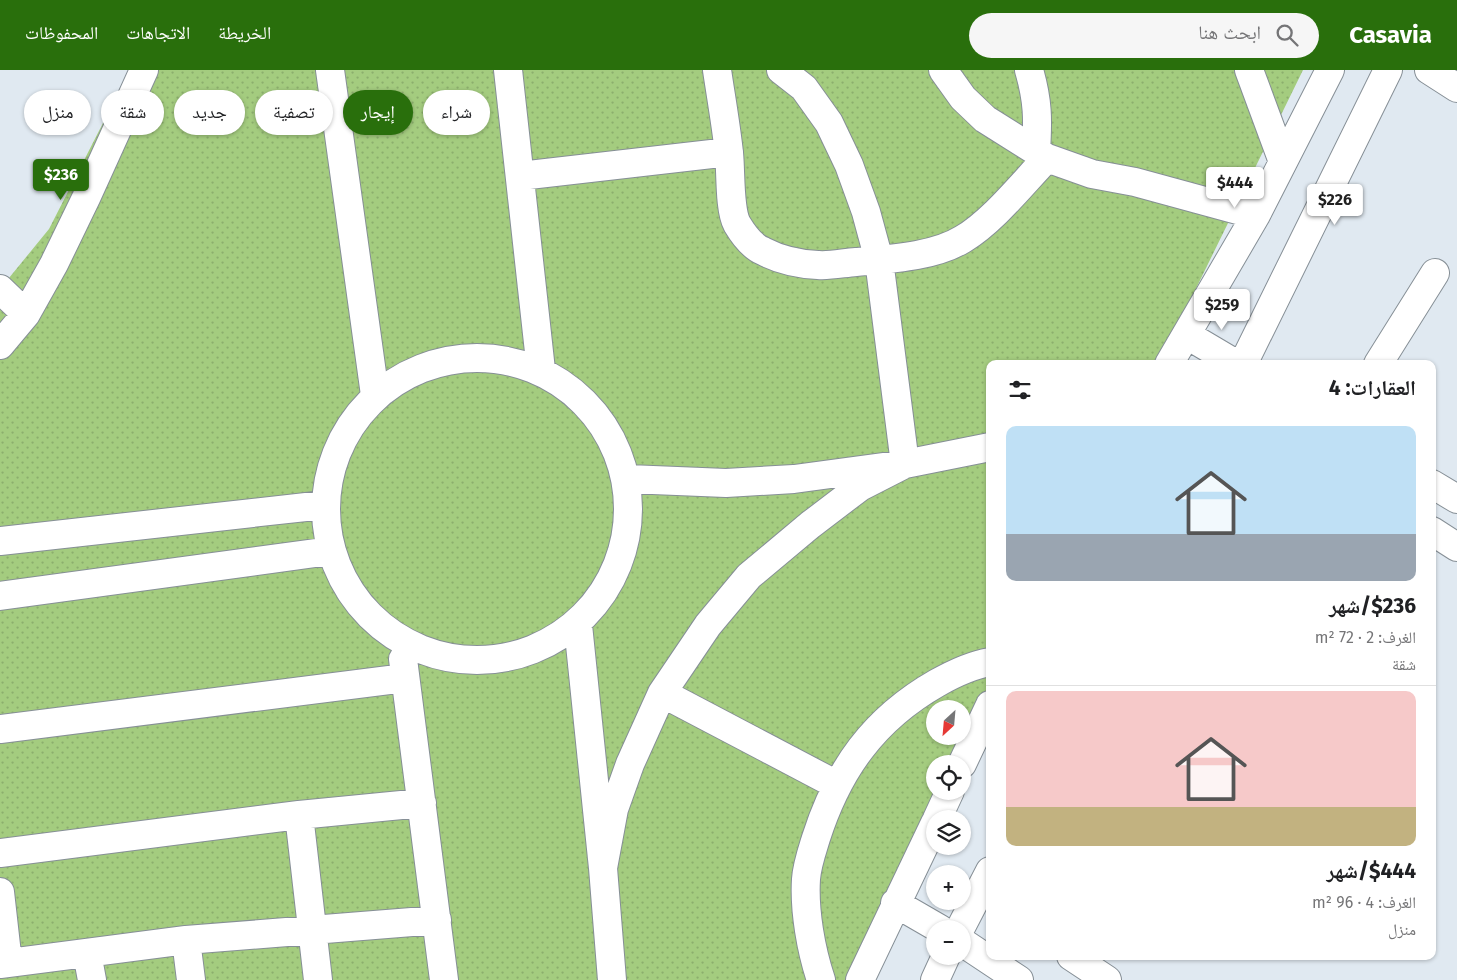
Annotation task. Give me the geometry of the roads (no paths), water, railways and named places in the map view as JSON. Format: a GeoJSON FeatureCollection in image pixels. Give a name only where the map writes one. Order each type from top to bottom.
{"type":"FeatureCollection","features":[{"type":"Feature","properties":{"kind":"street"},"geometry":{"type":"LineString","coordinates":[[0,345],[26,314],[54,264],[144,70]]}},
{"type":"Feature","properties":{"kind":"street"},"geometry":{"type":"LineString","coordinates":[[330,70],[375,395]]}},
{"type":"Feature","properties":{"kind":"street"},"geometry":{"type":"LineString","coordinates":[[508,70],[541,370]]}},
{"type":"Feature","properties":{"kind":"street"},"geometry":{"type":"LineString","coordinates":[[717,70],[729,152],[736,222],[749,240],[760,250],[780,259],[796,263],[819,265],[879,260],[945,248],[963,239],[997,210],[1042,155],[1035,91],[1029,70]]}},
{"type":"Feature","properties":{"kind":"street"},"geometry":{"type":"LineString","coordinates":[[781,70],[804,88],[829,123],[849,165],[866,212],[879,260],[905,464]]}},
{"type":"Feature","properties":{"kind":"street"},"geometry":{"type":"LineString","coordinates":[[943,70],[963,98],[985,119],[1042,155],[1092,174],[1143,184],[1256,215]]}},
{"type":"Feature","properties":{"kind":"street"},"geometry":{"type":"LineString","coordinates":[[1249,70],[1283,162]]}},
{"type":"Feature","properties":{"kind":"street"},"geometry":{"type":"LineString","coordinates":[[1171,360],[1256,215],[1330,70]]}},
{"type":"Feature","properties":{"kind":"street"},"geometry":{"type":"LineString","coordinates":[[1245,360],[1388,70]]}},
{"type":"Feature","properties":{"kind":"street"},"geometry":{"type":"LineString","coordinates":[[1429,70],[1457,88]]}},
{"type":"Feature","properties":{"kind":"street"},"geometry":{"type":"LineString","coordinates":[[520,176],[729,152]]}},
{"type":"Feature","properties":{"kind":"street"},"geometry":{"type":"LineString","coordinates":[[1381,360],[1435,273]]}},
{"type":"Feature","properties":{"kind":"street"},"geometry":{"type":"LineString","coordinates":[[0,289],[26,314]]}},
{"type":"Feature","properties":{"kind":"street"},"geometry":{"type":"LineString","coordinates":[[1186,335],[1229,360]]}},
{"type":"Feature","properties":{"kind":"street"},"geometry":{"type":"LineString","coordinates":[[484,356],[541,370],[597,414],[628,479],[630,532],[612,584],[578,625],[522,656],[460,661],[400,641],[356,603],[330,551],[324,505],[338,444],[375,395],[426,365],[484,356]]}},
{"type":"Feature","properties":{"kind":"street"},"geometry":{"type":"LineString","coordinates":[[628,479],[736,482],[794,479],[905,464],[986,448]]}},
{"type":"Feature","properties":{"kind":"street"},"geometry":{"type":"LineString","coordinates":[[603,868],[614,809],[630,764],[662,693],[708,625],[749,576],[810,525],[860,487],[905,464]]}},
{"type":"Feature","properties":{"kind":"street"},"geometry":{"type":"LineString","coordinates":[[1436,486],[1457,499]]}},
{"type":"Feature","properties":{"kind":"street"},"geometry":{"type":"LineString","coordinates":[[0,541],[324,505]]}},
{"type":"Feature","properties":{"kind":"street"},"geometry":{"type":"LineString","coordinates":[[1436,533],[1457,547]]}},
{"type":"Feature","properties":{"kind":"street"},"geometry":{"type":"LineString","coordinates":[[0,596],[330,551]]}},
{"type":"Feature","properties":{"kind":"street"},"geometry":{"type":"LineString","coordinates":[[578,625],[603,868],[612,980]]}},
{"type":"Feature","properties":{"kind":"street"},"geometry":{"type":"LineString","coordinates":[[400,641],[444,980]]}},
{"type":"Feature","properties":{"kind":"street"},"geometry":{"type":"LineString","coordinates":[[821,980],[812,952],[808,923],[806,878],[811,853],[823,816],[837,785],[858,753],[882,723],[920,693],[951,676],[986,663]]}},
{"type":"Feature","properties":{"kind":"street"},"geometry":{"type":"LineString","coordinates":[[0,729],[405,678]]}},
{"type":"Feature","properties":{"kind":"street"},"geometry":{"type":"LineString","coordinates":[[662,693],[837,785]]}},
{"type":"Feature","properties":{"kind":"street"},"geometry":{"type":"LineString","coordinates":[[966,755],[986,713]]}},
{"type":"Feature","properties":{"kind":"street"},"geometry":{"type":"LineString","coordinates":[[0,853],[299,815],[422,803]]}},
{"type":"Feature","properties":{"kind":"street"},"geometry":{"type":"LineString","coordinates":[[299,815],[318,980]]}},
{"type":"Feature","properties":{"kind":"street"},"geometry":{"type":"LineString","coordinates":[[860,980],[895,903],[926,870]]}},
{"type":"Feature","properties":{"kind":"street"},"geometry":{"type":"LineString","coordinates":[[965,920],[986,879]]}},
{"type":"Feature","properties":{"kind":"street"},"geometry":{"type":"LineString","coordinates":[[0,892],[4,963],[186,940],[437,920]]}},
{"type":"Feature","properties":{"kind":"street"},"geometry":{"type":"LineString","coordinates":[[895,903],[926,921]]}},
{"type":"Feature","properties":{"kind":"street"},"geometry":{"type":"LineString","coordinates":[[186,940],[192,980]]}},
{"type":"Feature","properties":{"kind":"street"},"geometry":{"type":"LineString","coordinates":[[971,948],[986,958]]}},
{"type":"Feature","properties":{"kind":"street"},"geometry":{"type":"LineString","coordinates":[[87,953],[92,980]]}},
{"type":"Feature","properties":{"kind":"street"},"geometry":{"type":"LineString","coordinates":[[989,960],[1020,980]]}},
{"type":"Feature","properties":{"kind":"street"},"geometry":{"type":"LineString","coordinates":[[1077,960],[1107,980]]}},
{"type":"Feature","properties":{"kind":"street"},"geometry":{"type":"LineString","coordinates":[[935,980],[942,965]]}}]}
